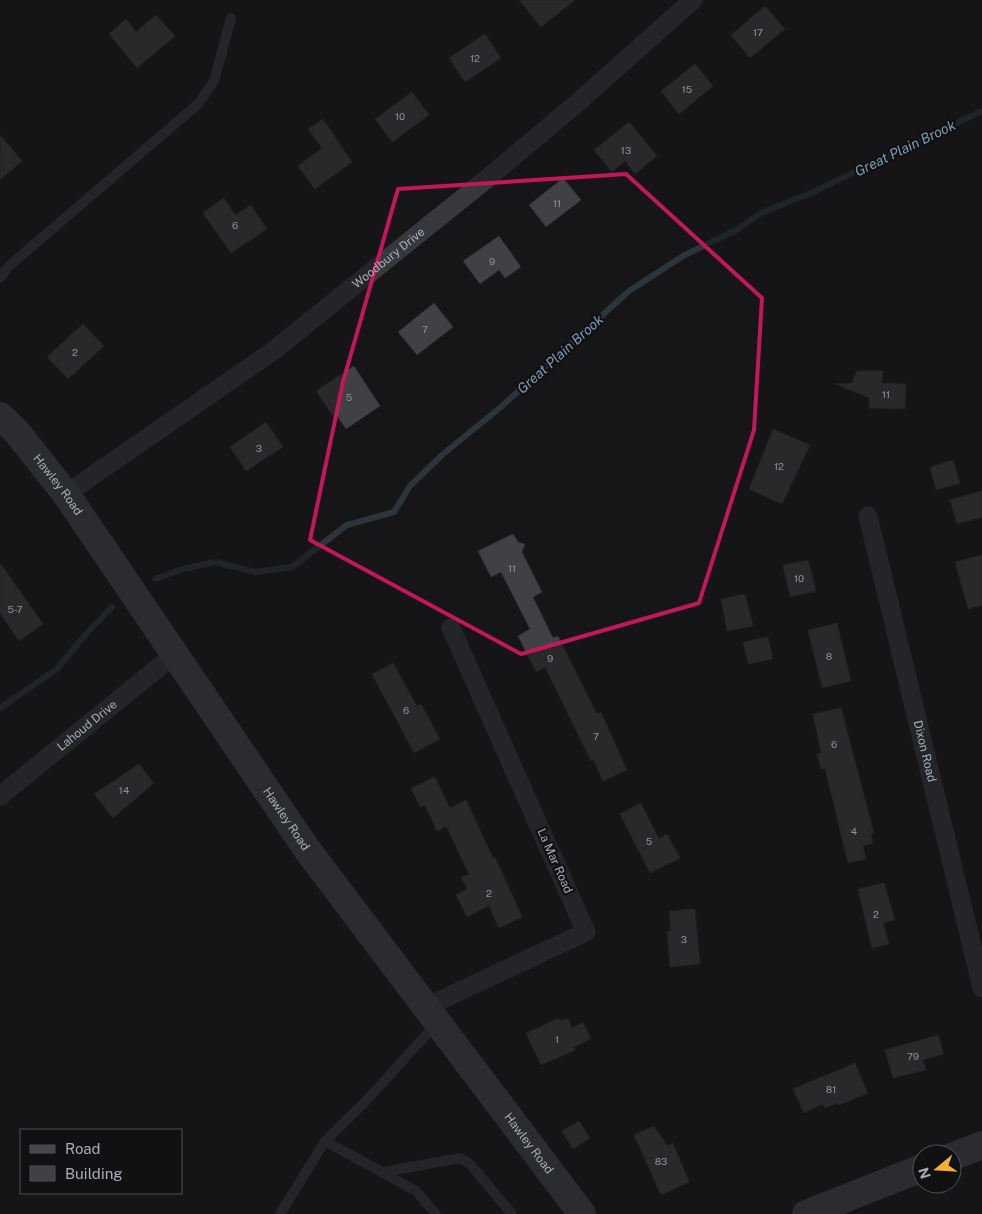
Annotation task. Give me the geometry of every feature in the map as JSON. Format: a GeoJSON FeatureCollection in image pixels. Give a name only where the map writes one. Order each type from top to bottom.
{"type":"FeatureCollection","features":[{"type":"Feature","properties":{"kind":"street","name":"Woodbury Drive"},"geometry":{"type":"LineString","coordinates":[[66,494],[274,351],[576,104],[692,0]]}},
{"type":"Feature","properties":{"kind":"street","name":"Hawley Road"},"geometry":{"type":"LineString","coordinates":[[0,416],[16,431],[66,494],[306,848],[582,1214]]}},
{"type":"Feature","properties":{"kind":"street","name":"Dixon Road"},"geometry":{"type":"LineString","coordinates":[[868,516],[982,988]]}},
{"type":"Feature","properties":{"kind":"street","name":"La Mar Road"},"geometry":{"type":"LineString","coordinates":[[432,1015],[586,932],[451,628]]}},
{"type":"Feature","properties":{"kind":"street","name":"Lahoud Drive"},"geometry":{"type":"LineString","coordinates":[[0,796],[174,655]]}},
{"type":"Feature","properties":{"kind":"street"},"geometry":{"type":"LineString","coordinates":[[962,1153],[982,1145]]}},
{"type":"Feature","properties":{"kind":"street"},"geometry":{"type":"LineString","coordinates":[[806,1214],[912,1172]]}},
{"type":"Feature","properties":{"kind":"lane"},"geometry":{"type":"LineString","coordinates":[[0,278],[9,266],[198,104],[214,81],[230,18]]}},
{"type":"Feature","properties":{"kind":"lane"},"geometry":{"type":"LineString","coordinates":[[280,1214],[325,1141],[364,1103],[432,1015]]}},
{"type":"Feature","properties":{"kind":"lane"},"geometry":{"type":"LineString","coordinates":[[325,1141],[416,1191],[436,1214]]}},
{"type":"Feature","properties":{"kind":"lane"},"geometry":{"type":"LineString","coordinates":[[384,1172],[460,1158],[470,1164],[512,1214]]}},
{"type":"Feature","properties":{"kind":"highlighted area"},"geometry":{"type":"Polygon","coordinates":[[[626,174],[762,298],[754,430],[699,603],[521,654],[310,540],[343,382],[398,189],[626,174]]]}},
{"type":"Feature","properties":{"kind":"building"},"geometry":{"type":"Polygon","coordinates":[[[519,0],[575,0],[541,27],[519,0]]]}},
{"type":"Feature","properties":{"kind":"building"},"geometry":{"type":"Polygon","coordinates":[[[765,6],[785,29],[750,58],[731,35],[765,6]]]}},
{"type":"Feature","properties":{"kind":"building"},"geometry":{"type":"Polygon","coordinates":[[[156,15],[175,36],[137,68],[109,34],[126,19],[136,32],[156,15]]]}},
{"type":"Feature","properties":{"kind":"building"},"geometry":{"type":"Polygon","coordinates":[[[485,34],[501,58],[465,82],[449,58],[485,34]]]}},
{"type":"Feature","properties":{"kind":"building"},"geometry":{"type":"Polygon","coordinates":[[[695,64],[713,86],[679,114],[661,91],[695,64]]]}},
{"type":"Feature","properties":{"kind":"building"},"geometry":{"type":"Polygon","coordinates":[[[412,92],[429,115],[392,142],[375,119],[412,92]]]}},
{"type":"Feature","properties":{"kind":"building"},"geometry":{"type":"Polygon","coordinates":[[[323,119],[352,162],[315,189],[298,166],[322,148],[308,129],[323,119]]]}},
{"type":"Feature","properties":{"kind":"building"},"geometry":{"type":"Polygon","coordinates":[[[629,122],[657,156],[635,174],[625,161],[612,172],[594,150],[629,122]]]}},
{"type":"Feature","properties":{"kind":"building"},"geometry":{"type":"Polygon","coordinates":[[[0,135],[22,161],[0,180],[0,135]]]}},
{"type":"Feature","properties":{"kind":"building"},"geometry":{"type":"Polygon","coordinates":[[[563,178],[581,200],[546,227],[529,205],[563,178]]]}},
{"type":"Feature","properties":{"kind":"building"},"geometry":{"type":"Polygon","coordinates":[[[224,198],[235,215],[251,205],[267,229],[231,253],[203,213],[224,198]]]}},
{"type":"Feature","properties":{"kind":"building"},"geometry":{"type":"Polygon","coordinates":[[[499,236],[521,267],[505,278],[499,270],[480,284],[463,261],[499,236]]]}},
{"type":"Feature","properties":{"kind":"building"},"geometry":{"type":"Polygon","coordinates":[[[434,303],[453,327],[417,355],[398,332],[434,303]]]}},
{"type":"Feature","properties":{"kind":"building"},"geometry":{"type":"Polygon","coordinates":[[[83,324],[104,346],[68,379],[47,357],[83,324]]]}},
{"type":"Feature","properties":{"kind":"building"},"geometry":{"type":"Polygon","coordinates":[[[354,366],[380,406],[346,429],[336,414],[333,416],[316,391],[354,366]]]}},
{"type":"Feature","properties":{"kind":"building"},"geometry":{"type":"Polygon","coordinates":[[[857,371],[883,371],[882,383],[906,384],[905,409],[869,408],[869,398],[836,384],[852,383],[857,371]]]}},
{"type":"Feature","properties":{"kind":"building"},"geometry":{"type":"Polygon","coordinates":[[[266,422],[283,447],[246,471],[230,447],[266,422]]]}},
{"type":"Feature","properties":{"kind":"building"},"geometry":{"type":"Polygon","coordinates":[[[773,429],[810,445],[782,504],[749,489],[773,429]]]}},
{"type":"Feature","properties":{"kind":"building"},"geometry":{"type":"Polygon","coordinates":[[[953,460],[960,483],[936,490],[930,467],[953,460]]]}},
{"type":"Feature","properties":{"kind":"building"},"geometry":{"type":"Polygon","coordinates":[[[982,491],[982,517],[957,524],[950,500],[982,491]]]}},
{"type":"Feature","properties":{"kind":"building"},"geometry":{"type":"Polygon","coordinates":[[[513,534],[518,542],[525,544],[522,552],[542,592],[533,597],[553,638],[558,636],[597,714],[601,712],[627,770],[603,781],[593,759],[591,761],[545,667],[536,672],[518,636],[530,629],[501,572],[491,577],[478,551],[513,534]]]}},
{"type":"Feature","properties":{"kind":"building"},"geometry":{"type":"Polygon","coordinates":[[[982,555],[982,605],[968,609],[955,562],[982,555]]]}},
{"type":"Feature","properties":{"kind":"building"},"geometry":{"type":"Polygon","coordinates":[[[808,560],[816,591],[790,597],[783,565],[808,560]]]}},
{"type":"Feature","properties":{"kind":"building"},"geometry":{"type":"Polygon","coordinates":[[[0,563],[43,624],[19,641],[0,613],[0,563]]]}},
{"type":"Feature","properties":{"kind":"building"},"geometry":{"type":"Polygon","coordinates":[[[745,594],[753,626],[727,631],[721,599],[745,594]]]}},
{"type":"Feature","properties":{"kind":"building"},"geometry":{"type":"Polygon","coordinates":[[[837,623],[851,681],[822,688],[808,630],[837,623]]]}},
{"type":"Feature","properties":{"kind":"building"},"geometry":{"type":"Polygon","coordinates":[[[768,637],[773,659],[748,664],[743,642],[768,637]]]}},
{"type":"Feature","properties":{"kind":"building"},"geometry":{"type":"Polygon","coordinates":[[[393,663],[417,706],[421,704],[440,739],[414,753],[372,674],[393,663]]]}},
{"type":"Feature","properties":{"kind":"building"},"geometry":{"type":"Polygon","coordinates":[[[841,708],[874,833],[871,834],[873,843],[863,846],[866,859],[848,863],[825,768],[821,769],[817,754],[821,753],[813,714],[841,708]]]}},
{"type":"Feature","properties":{"kind":"building"},"geometry":{"type":"Polygon","coordinates":[[[139,764],[154,783],[113,818],[94,794],[139,764]]]}},
{"type":"Feature","properties":{"kind":"building"},"geometry":{"type":"Polygon","coordinates":[[[435,777],[450,808],[466,800],[493,858],[495,857],[522,917],[499,928],[489,906],[467,917],[456,895],[467,889],[461,877],[469,874],[446,826],[437,831],[425,805],[420,807],[411,788],[435,777]]]}},
{"type":"Feature","properties":{"kind":"building"},"geometry":{"type":"Polygon","coordinates":[[[641,803],[659,839],[667,834],[680,858],[650,873],[620,814],[641,803]]]}},
{"type":"Feature","properties":{"kind":"building"},"geometry":{"type":"Polygon","coordinates":[[[884,883],[895,920],[883,923],[889,944],[872,948],[858,889],[884,883]]]}},
{"type":"Feature","properties":{"kind":"building"},"geometry":{"type":"Polygon","coordinates":[[[695,909],[700,964],[670,967],[667,932],[671,931],[669,911],[695,909]]]}},
{"type":"Feature","properties":{"kind":"building"},"geometry":{"type":"Polygon","coordinates":[[[559,1018],[561,1021],[568,1018],[572,1028],[583,1022],[591,1039],[574,1047],[575,1050],[541,1065],[526,1033],[559,1018]]]}},
{"type":"Feature","properties":{"kind":"building"},"geometry":{"type":"Polygon","coordinates":[[[938,1035],[944,1054],[923,1060],[926,1070],[893,1078],[885,1050],[938,1035]]]}},
{"type":"Feature","properties":{"kind":"building"},"geometry":{"type":"Polygon","coordinates":[[[855,1063],[868,1093],[839,1105],[838,1103],[825,1108],[823,1104],[804,1113],[793,1089],[855,1063]]]}},
{"type":"Feature","properties":{"kind":"building"},"geometry":{"type":"Polygon","coordinates":[[[579,1121],[590,1138],[573,1149],[562,1131],[579,1121]]]}},
{"type":"Feature","properties":{"kind":"building"},"geometry":{"type":"Polygon","coordinates":[[[654,1126],[668,1146],[673,1143],[689,1182],[661,1195],[634,1135],[654,1126]]]}},
{"type":"Feature","properties":{"kind":"waterway","name":"Great Plain Brook"},"geometry":{"type":"LineString","coordinates":[[155,579],[183,569],[215,562],[256,572],[292,567],[347,525],[394,512],[410,486],[442,455],[502,406],[629,291],[683,256],[738,229],[761,213],[811,193],[982,111]]}},
{"type":"Feature","properties":{"kind":"waterway","name":"Great Plain Brook"},"geometry":{"type":"LineString","coordinates":[[0,708],[57,669],[86,634],[112,607]]}}]}
